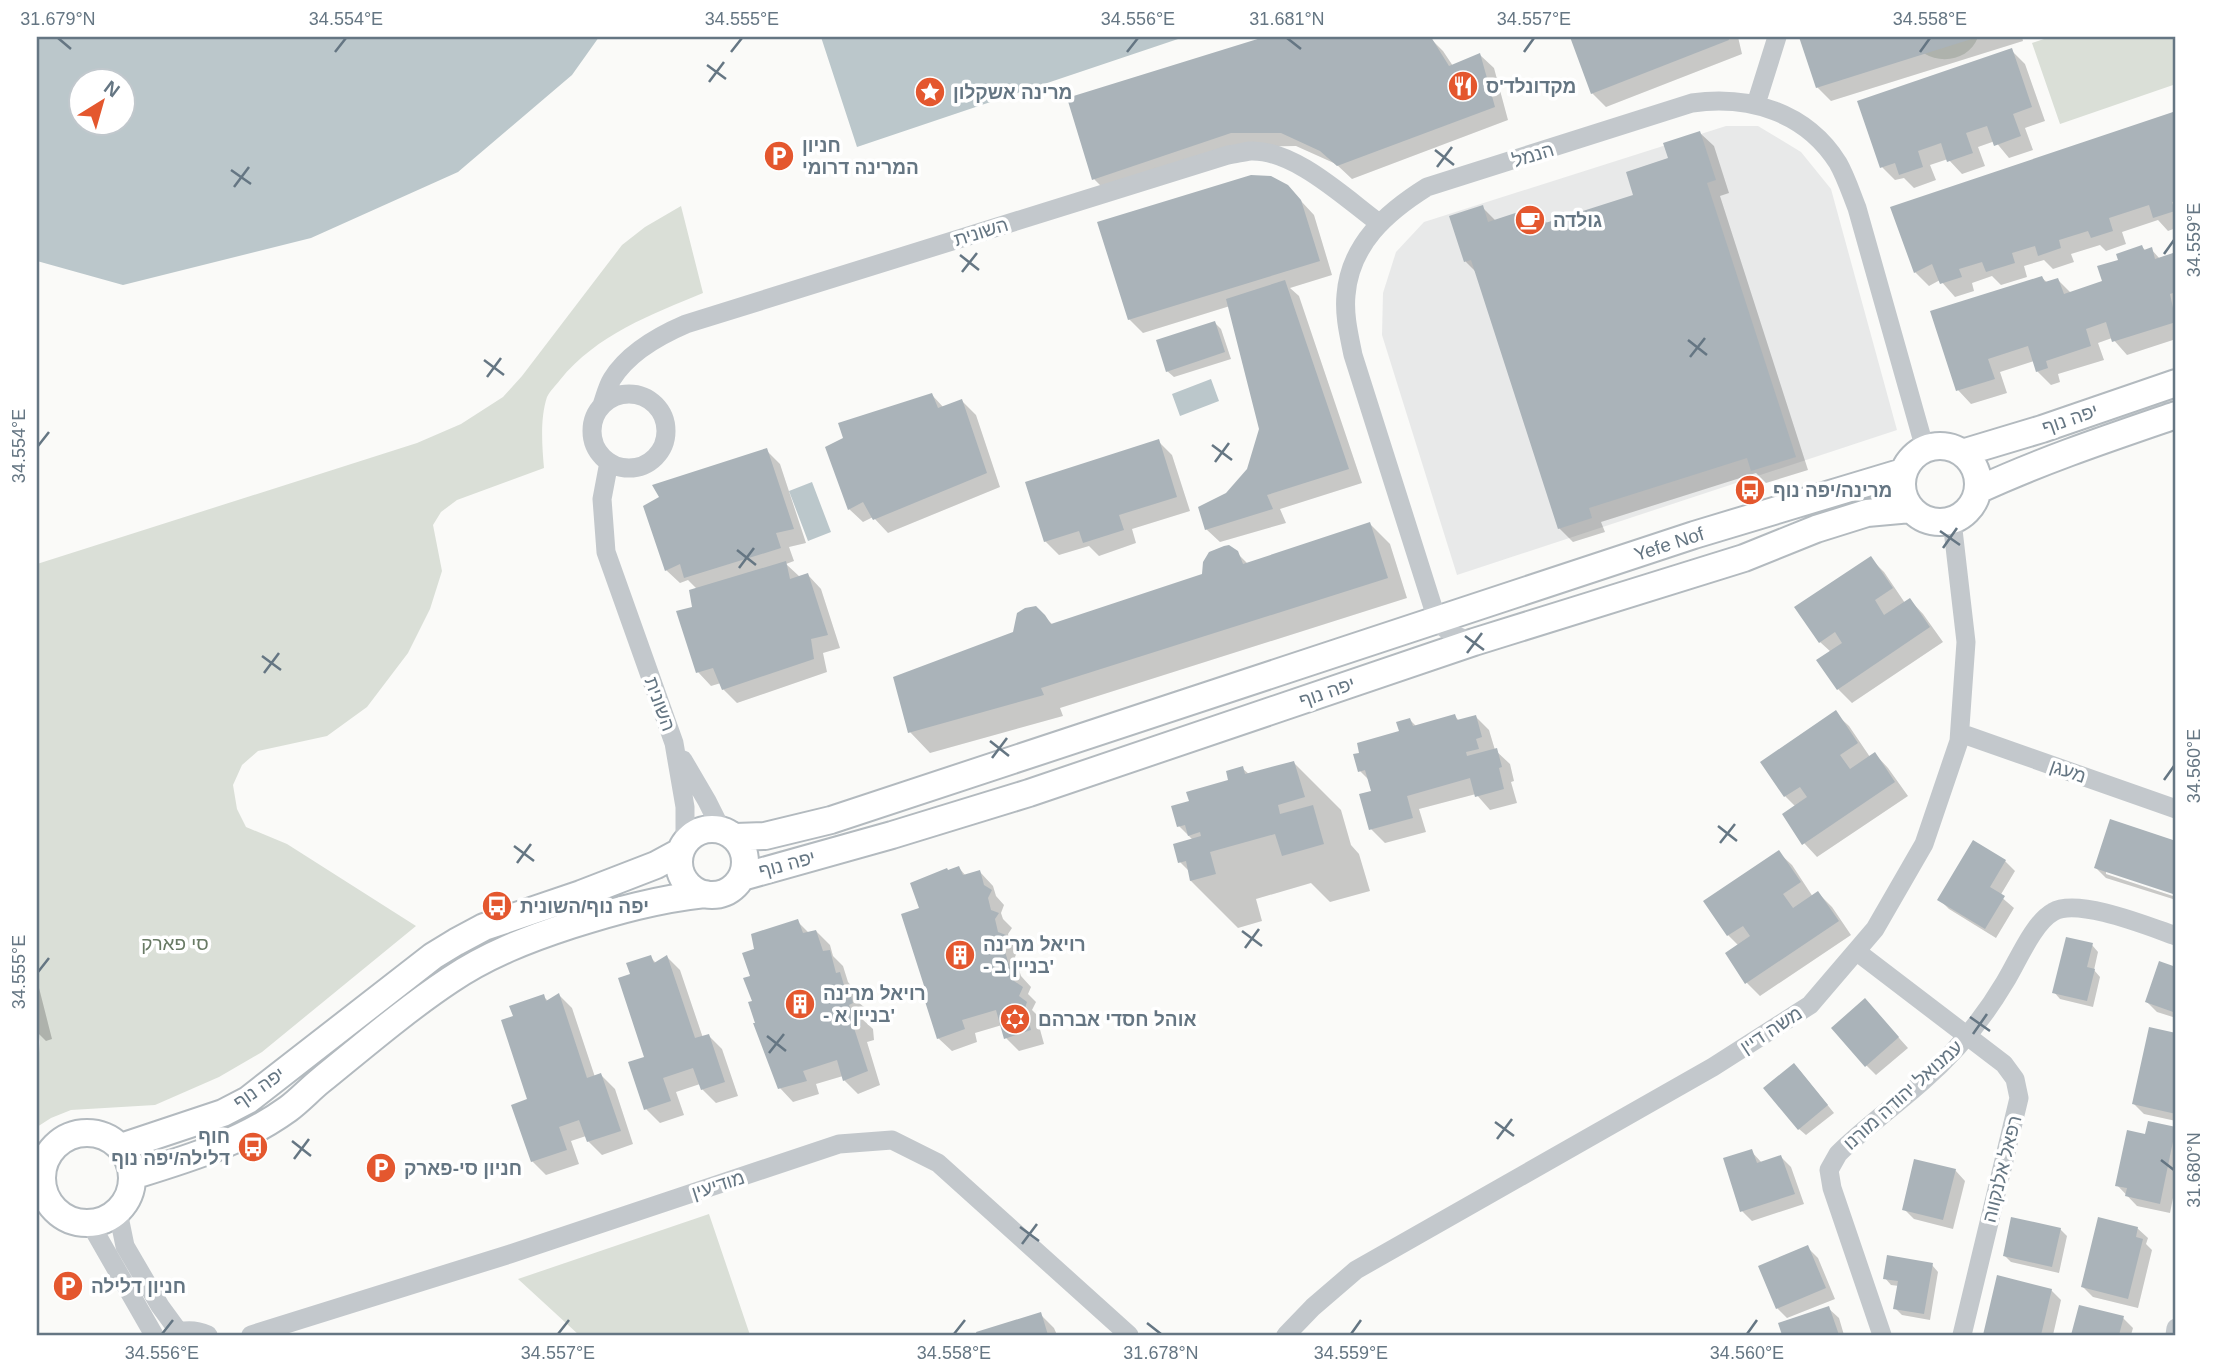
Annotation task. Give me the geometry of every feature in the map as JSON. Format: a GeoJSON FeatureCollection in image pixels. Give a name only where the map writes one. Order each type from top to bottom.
{"type":"FeatureCollection","features":[{"type":"Feature","properties":{"kind":"main road","name":"יפה נוף"},"geometry":{"type":"LineString","coordinates":[[1925,449],[1944,446],[1962,453],[2176,383]]}},
{"type":"Feature","properties":{"kind":"main road","name":"יפה נוף"},"geometry":{"type":"LineString","coordinates":[[743,877],[1029,793],[1474,642],[1744,558],[1816,529],[1867,513],[1911,509],[1930,521],[1952,521],[1969,509],[1978,490],[2076,449],[2176,415]]}},
{"type":"Feature","properties":{"kind":"main road"},"geometry":{"type":"LineString","coordinates":[[1911,509],[1902,491],[1903,472],[1916,454],[1925,449]]}},
{"type":"Feature","properties":{"kind":"main road"},"geometry":{"type":"LineString","coordinates":[[1962,453],[1975,469],[1978,490]]}},
{"type":"Feature","properties":{"kind":"main road","name":"Yefe Nof"},"geometry":{"type":"LineString","coordinates":[[1437,620],[1903,472]]}},
{"type":"Feature","properties":{"kind":"main road","name":"יפה נוף"},"geometry":{"type":"LineString","coordinates":[[728,833],[765,836],[831,820],[1437,620]]}},
{"type":"Feature","properties":{"kind":"main road"},"geometry":{"type":"LineString","coordinates":[[703,829],[728,833],[742,846],[746,856],[743,877],[727,892],[716,895],[695,890],[681,873],[679,863],[683,847],[693,834],[703,829]]}},
{"type":"Feature","properties":{"kind":"main road","name":"יפה נוף"},"geometry":{"type":"LineString","coordinates":[[121,1147],[223,1113],[248,1100],[433,956],[484,927],[656,865],[683,847]]}},
{"type":"Feature","properties":{"kind":"main road","name":"יפה נוף"},"geometry":{"type":"LineString","coordinates":[[132,1176],[225,1145],[254,1130],[288,1109],[405,1014],[482,960],[526,940],[620,909],[664,899],[705,894]]}},
{"type":"Feature","properties":{"kind":"main road"},"geometry":{"type":"LineString","coordinates":[[95,1133],[109,1138],[121,1147],[127,1156],[132,1176],[127,1201],[118,1212],[91,1225],[69,1220],[43,1205],[39,1173],[55,1146],[70,1136],[95,1133]]}},
{"type":"Feature","properties":{"kind":"street"},"geometry":{"type":"LineString","coordinates":[[1756,104],[1777,37]]}},
{"type":"Feature","properties":{"kind":"street","name":"הנמל"},"geometry":{"type":"LineString","coordinates":[[1437,620],[1353,355],[1346,320],[1350,271],[1363,244],[1379,223],[1401,203],[1427,187],[1692,103],[1736,100],[1783,114],[1804,127],[1823,144],[1838,163],[1847,181],[1925,449]]}},
{"type":"Feature","properties":{"kind":"street","name":"השונית"},"geometry":{"type":"LineString","coordinates":[[683,847],[685,807],[674,743],[606,552],[602,499],[609,462],[601,455],[593,435],[596,414],[611,380],[635,353],[662,334],[686,324],[1228,155],[1252,151],[1283,157],[1310,172],[1379,223]]}},
{"type":"Feature","properties":{"kind":"street"},"geometry":{"type":"LineString","coordinates":[[602,405],[621,394],[642,396],[652,401],[666,422],[667,435],[663,447],[646,465],[621,467],[609,462]]}},
{"type":"Feature","properties":{"kind":"street","name":"משה דיין"},"geometry":{"type":"LineString","coordinates":[[1286,1335],[1312,1307],[1356,1270],[1713,1067],[1810,1005],[1875,929],[1924,844],[1959,741],[1966,642],[1952,521]]}},
{"type":"Feature","properties":{"kind":"street"},"geometry":{"type":"LineString","coordinates":[[1437,620],[1444,630],[1474,642]]}},
{"type":"Feature","properties":{"kind":"street","name":"מעגן"},"geometry":{"type":"LineString","coordinates":[[1960,733],[2176,808]]}},
{"type":"Feature","properties":{"kind":"street","name":"השונית"},"geometry":{"type":"LineString","coordinates":[[674,743],[728,833]]}},
{"type":"Feature","properties":{"kind":"street","name":"עמנואל יהודה מורנו"},"geometry":{"type":"LineString","coordinates":[[1882,1335],[1832,1188],[1829,1170],[1838,1154],[1850,1141],[1926,1079],[1966,1037],[2004,985],[2038,926],[2052,912],[2070,906],[2176,936]]}},
{"type":"Feature","properties":{"kind":"street","name":"רפאל אלנקווה"},"geometry":{"type":"LineString","coordinates":[[1856,951],[2004,1064],[2015,1079],[2019,1098],[1962,1335]]}},
{"type":"Feature","properties":{"kind":"street","name":"מודיעין"},"geometry":{"type":"LineString","coordinates":[[251,1335],[510,1254],[839,1144],[892,1140],[939,1163],[1129,1335]]}},
{"type":"Feature","properties":{"kind":"street"},"geometry":{"type":"LineString","coordinates":[[118,1212],[125,1246],[175,1334],[197,1331],[208,1335]]}},
{"type":"Feature","properties":{"kind":"street"},"geometry":{"type":"LineString","coordinates":[[91,1225],[154,1335]]}},
{"type":"Feature","properties":{"kind":"street"},"geometry":{"type":"LineString","coordinates":[[2175,1335],[2176,1328]]}},
{"type":"Feature","properties":{"kind":"shaded area"},"geometry":{"type":"Polygon","coordinates":[[[37,37],[599,37],[572,75],[458,172],[311,238],[123,285],[37,261],[37,37]]]}},
{"type":"Feature","properties":{"kind":"shaded area","name":"מרינה אשקלון"},"geometry":{"type":"Polygon","coordinates":[[[821,37],[1184,37],[857,147],[821,37]]]}},
{"type":"Feature","properties":{"kind":"shaded area"},"geometry":{"type":"Polygon","coordinates":[[[1726,126],[1758,126],[1801,152],[1831,189],[1897,430],[1457,575],[1382,335],[1383,293],[1396,252],[1424,222],[1726,126]]]}},
{"type":"Feature","properties":{"kind":"shaded area"},"geometry":{"type":"Polygon","coordinates":[[[1211,379],[1219,401],[1180,416],[1172,394],[1211,379]]]}},
{"type":"Feature","properties":{"kind":"shaded area"},"geometry":{"type":"Polygon","coordinates":[[[812,482],[831,532],[808,541],[789,491],[812,482]]]}},
{"type":"Feature","properties":{"kind":"green space"},"geometry":{"type":"Polygon","coordinates":[[[1910,37],[1978,37],[1964,54],[1944,59],[1924,53],[1910,37]]]}},
{"type":"Feature","properties":{"kind":"green space"},"geometry":{"type":"Polygon","coordinates":[[[2050,37],[2176,37],[2176,84],[2060,124],[2032,43],[2050,37]]]}},
{"type":"Feature","properties":{"kind":"green space","name":"סי פארק"},"geometry":{"type":"Polygon","coordinates":[[[681,206],[703,293],[626,328],[590,350],[574,364],[547,397],[542,423],[544,468],[457,500],[441,512],[433,525],[442,571],[430,609],[408,653],[367,707],[327,736],[258,751],[242,765],[233,785],[237,809],[246,827],[287,844],[416,926],[262,1052],[219,1077],[155,1105],[71,1110],[37,1127],[40,1042],[37,1018],[37,564],[417,443],[461,424],[503,397],[522,376],[622,245],[645,227],[681,206]]]}},
{"type":"Feature","properties":{"kind":"green space"},"geometry":{"type":"Polygon","coordinates":[[[709,1214],[750,1335],[579,1335],[518,1279],[709,1214]]]}},
{"type":"Feature","properties":{"kind":"building"},"geometry":{"type":"Polygon","coordinates":[[[1264,37],[1431,37],[1449,66],[1480,53],[1495,107],[1337,166],[1320,151],[1281,133],[1231,133],[1092,180],[1067,98],[1264,37]]]}},
{"type":"Feature","properties":{"kind":"building"},"geometry":{"type":"Polygon","coordinates":[[[1570,37],[1728,37],[1729,40],[1591,94],[1570,37]]]}},
{"type":"Feature","properties":{"kind":"building"},"geometry":{"type":"Polygon","coordinates":[[[1799,37],[1978,37],[1816,88],[1799,37]]]}},
{"type":"Feature","properties":{"kind":"building"},"geometry":{"type":"Polygon","coordinates":[[[2012,48],[2032,107],[2013,114],[2021,136],[1994,146],[1987,126],[1966,133],[1973,153],[1947,162],[1941,143],[1918,151],[1923,167],[1899,175],[1895,163],[1880,168],[1857,101],[2012,48]]]}},
{"type":"Feature","properties":{"kind":"building"},"geometry":{"type":"Polygon","coordinates":[[[2176,111],[2176,201],[2172,202],[2175,211],[2153,218],[2149,205],[2109,218],[2113,231],[2091,238],[2088,231],[2059,240],[2061,248],[2038,256],[2035,246],[2012,253],[2015,263],[1986,272],[1982,262],[1959,269],[1962,277],[1940,284],[1932,264],[1914,273],[1890,207],[2176,111]]]}},
{"type":"Feature","properties":{"kind":"building"},"geometry":{"type":"Polygon","coordinates":[[[1700,131],[1716,180],[1707,183],[1796,457],[1751,471],[1747,458],[1589,508],[1592,518],[1558,529],[1471,260],[1464,262],[1449,216],[1483,205],[1488,222],[1534,207],[1539,225],[1633,195],[1626,172],[1668,158],[1663,143],[1700,131]]]}},
{"type":"Feature","properties":{"kind":"building"},"geometry":{"type":"Polygon","coordinates":[[[1251,175],[1271,176],[1288,185],[1301,200],[1320,261],[1128,320],[1097,222],[1251,175]]]}},
{"type":"Feature","properties":{"kind":"building"},"geometry":{"type":"Polygon","coordinates":[[[2142,245],[2144,250],[2152,247],[2155,259],[2176,252],[2176,292],[2170,294],[2176,322],[2112,342],[2106,322],[2086,329],[2091,346],[2046,361],[2048,368],[2036,372],[2028,346],[1988,359],[1995,379],[1956,391],[1930,311],[2042,276],[2045,282],[2058,278],[2064,294],[2102,281],[2097,266],[2118,260],[2116,254],[2142,245]]]}},
{"type":"Feature","properties":{"kind":"building"},"geometry":{"type":"Polygon","coordinates":[[[1285,280],[1349,469],[1267,495],[1273,509],[1205,530],[1198,507],[1226,493],[1247,469],[1259,429],[1226,299],[1285,280]]]}},
{"type":"Feature","properties":{"kind":"building"},"geometry":{"type":"Polygon","coordinates":[[[1215,321],[1225,352],[1166,372],[1156,340],[1215,321]]]}},
{"type":"Feature","properties":{"kind":"building"},"geometry":{"type":"Polygon","coordinates":[[[932,393],[938,408],[962,399],[987,473],[873,520],[863,502],[848,510],[825,447],[843,438],[838,423],[932,393]]]}},
{"type":"Feature","properties":{"kind":"building"},"geometry":{"type":"Polygon","coordinates":[[[1159,439],[1177,497],[1119,515],[1124,530],[1083,543],[1079,531],[1044,542],[1025,482],[1159,439]]]}},
{"type":"Feature","properties":{"kind":"building"},"geometry":{"type":"Polygon","coordinates":[[[767,448],[794,529],[776,533],[781,548],[684,578],[680,564],[665,571],[643,506],[659,497],[652,485],[767,448]]]}},
{"type":"Feature","properties":{"kind":"building"},"geometry":{"type":"Polygon","coordinates":[[[1370,522],[1388,578],[1041,688],[1044,695],[908,733],[893,677],[1013,632],[1017,613],[1025,608],[1036,606],[1051,624],[1202,574],[1203,562],[1209,552],[1224,546],[1229,545],[1238,551],[1243,564],[1370,522]]]}},
{"type":"Feature","properties":{"kind":"building"},"geometry":{"type":"Polygon","coordinates":[[[1871,556],[1893,588],[1875,600],[1884,615],[1910,598],[1930,627],[1837,690],[1816,660],[1842,643],[1835,632],[1819,643],[1794,607],[1871,556]]]}},
{"type":"Feature","properties":{"kind":"building"},"geometry":{"type":"Polygon","coordinates":[[[786,561],[790,579],[808,573],[828,635],[811,639],[814,659],[722,690],[713,668],[696,673],[676,611],[692,607],[689,590],[786,561]]]}},
{"type":"Feature","properties":{"kind":"building"},"geometry":{"type":"Polygon","coordinates":[[[1836,710],[1858,743],[1840,755],[1850,769],[1875,752],[1895,782],[1802,845],[1782,814],[1807,797],[1800,787],[1784,797],[1760,762],[1836,710]]]}},
{"type":"Feature","properties":{"kind":"building"},"geometry":{"type":"Polygon","coordinates":[[[1455,714],[1457,720],[1476,715],[1482,737],[1476,739],[1479,749],[1466,752],[1467,756],[1497,748],[1504,789],[1475,797],[1470,778],[1407,796],[1413,818],[1369,830],[1359,794],[1371,791],[1365,770],[1358,772],[1353,754],[1359,753],[1357,743],[1399,731],[1396,722],[1410,718],[1413,726],[1455,714]]]}},
{"type":"Feature","properties":{"kind":"building"},"geometry":{"type":"Polygon","coordinates":[[[1294,761],[1305,797],[1278,805],[1280,814],[1313,805],[1324,844],[1282,856],[1275,834],[1210,852],[1216,874],[1190,881],[1186,861],[1178,863],[1173,844],[1201,836],[1200,832],[1188,836],[1185,825],[1177,827],[1171,806],[1189,801],[1186,792],[1228,780],[1226,771],[1243,766],[1245,774],[1294,761]]]}},
{"type":"Feature","properties":{"kind":"building"},"geometry":{"type":"Polygon","coordinates":[[[2110,819],[2176,841],[2176,883],[2173,894],[2094,868],[2110,819]]]}},
{"type":"Feature","properties":{"kind":"building"},"geometry":{"type":"Polygon","coordinates":[[[1973,840],[2006,860],[1990,887],[2005,896],[1985,929],[1937,900],[1973,840]]]}},
{"type":"Feature","properties":{"kind":"building"},"geometry":{"type":"Polygon","coordinates":[[[1779,850],[1801,882],[1783,894],[1793,908],[1818,891],[1839,921],[1745,984],[1725,953],[1750,936],[1743,926],[1727,936],[1703,901],[1779,850]]]}},
{"type":"Feature","properties":{"kind":"building","name":"רויאל מרינה - בניין ב'"},"geometry":{"type":"Polygon","coordinates":[[[959,866],[963,875],[980,870],[984,885],[992,890],[988,898],[991,910],[999,913],[995,919],[998,932],[1006,935],[1002,942],[1010,968],[1019,972],[1014,981],[1023,987],[1019,996],[1027,1002],[1025,1008],[1031,1030],[1004,1039],[996,1010],[962,1020],[965,1029],[937,1039],[922,992],[926,992],[901,914],[919,908],[910,883],[959,866]]]}},
{"type":"Feature","properties":{"kind":"building","name":"רויאל מרינה - בניין א'"},"geometry":{"type":"Polygon","coordinates":[[[798,919],[803,933],[816,930],[823,951],[830,950],[836,973],[840,972],[846,992],[850,992],[853,1003],[849,1005],[853,1015],[860,1014],[861,1026],[854,1028],[868,1071],[843,1081],[837,1060],[803,1071],[807,1081],[778,1089],[753,1023],[748,1002],[752,1001],[743,978],[750,976],[742,953],[754,949],[751,934],[798,919]]]}},
{"type":"Feature","properties":{"kind":"building"},"geometry":{"type":"Polygon","coordinates":[[[2066,937],[2093,943],[2087,967],[2095,969],[2087,1001],[2052,993],[2066,937]]]}},
{"type":"Feature","properties":{"kind":"building"},"geometry":{"type":"Polygon","coordinates":[[[651,955],[654,963],[667,955],[695,1038],[709,1034],[725,1082],[701,1090],[693,1068],[663,1078],[671,1101],[644,1110],[628,1062],[644,1057],[618,978],[630,974],[626,963],[651,955]]]}},
{"type":"Feature","properties":{"kind":"building"},"geometry":{"type":"Polygon","coordinates":[[[2159,961],[2176,967],[2176,1013],[2145,1002],[2159,961]]]}},
{"type":"Feature","properties":{"kind":"building"},"geometry":{"type":"Polygon","coordinates":[[[559,993],[587,1078],[601,1073],[621,1131],[587,1142],[579,1120],[559,1127],[567,1150],[531,1162],[511,1105],[527,1099],[501,1020],[513,1016],[509,1006],[544,994],[546,1001],[559,993]]]}},
{"type":"Feature","properties":{"kind":"building"},"geometry":{"type":"Polygon","coordinates":[[[1865,998],[1899,1037],[1865,1067],[1831,1028],[1865,998]]]}},
{"type":"Feature","properties":{"kind":"building"},"geometry":{"type":"Polygon","coordinates":[[[2149,1027],[2176,1033],[2176,1114],[2132,1104],[2149,1027]]]}},
{"type":"Feature","properties":{"kind":"building"},"geometry":{"type":"Polygon","coordinates":[[[1794,1063],[1828,1105],[1798,1130],[1763,1088],[1794,1063]]]}},
{"type":"Feature","properties":{"kind":"building"},"geometry":{"type":"Polygon","coordinates":[[[2148,1121],[2176,1127],[2160,1204],[2125,1196],[2127,1188],[2115,1186],[2127,1130],[2145,1134],[2148,1121]]]}},
{"type":"Feature","properties":{"kind":"building"},"geometry":{"type":"Polygon","coordinates":[[[1752,1149],[1757,1163],[1781,1155],[1795,1194],[1740,1212],[1723,1158],[1752,1149]]]}},
{"type":"Feature","properties":{"kind":"building"},"geometry":{"type":"Polygon","coordinates":[[[1914,1159],[1956,1169],[1943,1220],[1902,1210],[1914,1159]]]}},
{"type":"Feature","properties":{"kind":"building"},"geometry":{"type":"Polygon","coordinates":[[[2011,1217],[2061,1228],[2052,1267],[2003,1256],[2011,1217]]]}},
{"type":"Feature","properties":{"kind":"building"},"geometry":{"type":"Polygon","coordinates":[[[2098,1217],[2138,1227],[2136,1237],[2143,1239],[2128,1299],[2081,1287],[2098,1217]]]}},
{"type":"Feature","properties":{"kind":"building"},"geometry":{"type":"Polygon","coordinates":[[[1808,1245],[1826,1288],[1776,1309],[1758,1266],[1808,1245]]]}},
{"type":"Feature","properties":{"kind":"building"},"geometry":{"type":"Polygon","coordinates":[[[1887,1255],[1933,1263],[1924,1314],[1893,1309],[1898,1281],[1883,1279],[1887,1255]]]}},
{"type":"Feature","properties":{"kind":"building"},"geometry":{"type":"Polygon","coordinates":[[[1997,1275],[2052,1289],[2041,1335],[1983,1335],[1997,1275]]]}},
{"type":"Feature","properties":{"kind":"building"},"geometry":{"type":"Polygon","coordinates":[[[2079,1305],[2124,1316],[2119,1335],[2071,1335],[2079,1305]]]}},
{"type":"Feature","properties":{"kind":"building"},"geometry":{"type":"Polygon","coordinates":[[[1829,1306],[1839,1335],[1782,1335],[1778,1323],[1829,1306]]]}},
{"type":"Feature","properties":{"kind":"building"},"geometry":{"type":"Polygon","coordinates":[[[1041,1312],[1048,1335],[977,1335],[976,1332],[1041,1312]]]}},
{"type":"Feature","properties":{"kind":"place","name":"מקדונלד'ס"},"geometry":{"type":"Point","coordinates":[1463,86]}},
{"type":"Feature","properties":{"kind":"place","name":"מרינה אשקלון"},"geometry":{"type":"Point","coordinates":[930,92]}},
{"type":"Feature","properties":{"kind":"place","name":"חניון המרינה דרומי"},"geometry":{"type":"Point","coordinates":[779,156]}},
{"type":"Feature","properties":{"kind":"place","name":"גולדה"},"geometry":{"type":"Point","coordinates":[1530,220]}},
{"type":"Feature","properties":{"kind":"place","name":"מרינה/יפה נוף"},"geometry":{"type":"Point","coordinates":[1750,490]}},
{"type":"Feature","properties":{"kind":"place","name":"יפה נוף/השונית"},"geometry":{"type":"Point","coordinates":[497,906]}},
{"type":"Feature","properties":{"kind":"place","name":"רויאל מרינה - בניין ב'"},"geometry":{"type":"Point","coordinates":[960,955]}},
{"type":"Feature","properties":{"kind":"place","name":"רויאל מרינה - בניין א'"},"geometry":{"type":"Point","coordinates":[800,1004]}},
{"type":"Feature","properties":{"kind":"place","name":"אוהל חסדי אברהם"},"geometry":{"type":"Point","coordinates":[1015,1019]}},
{"type":"Feature","properties":{"kind":"place","name":"חוף דלילה/יפה נוף"},"geometry":{"type":"Point","coordinates":[253,1147]}},
{"type":"Feature","properties":{"kind":"place","name":"חניון סי-פארק"},"geometry":{"type":"Point","coordinates":[381,1168]}},
{"type":"Feature","properties":{"kind":"place","name":"חניון דלילה"},"geometry":{"type":"Point","coordinates":[68,1286]}}]}
